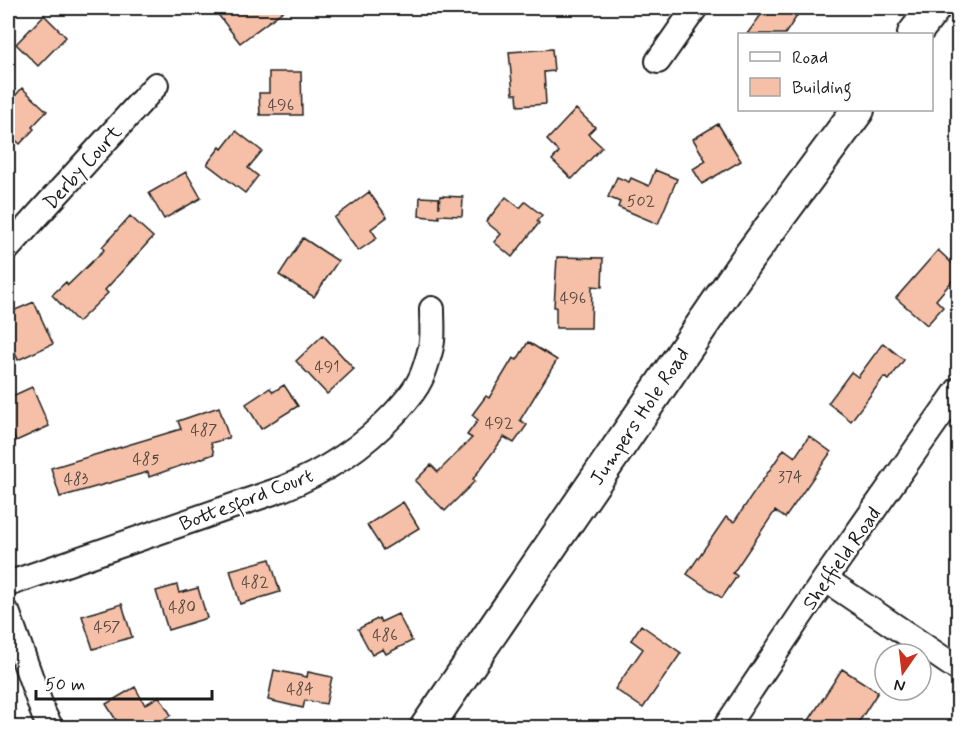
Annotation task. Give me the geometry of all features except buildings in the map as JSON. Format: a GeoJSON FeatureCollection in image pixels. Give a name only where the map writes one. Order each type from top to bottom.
{"type":"FeatureCollection","features":[{"type":"Feature","properties":{"kind":"main road"},"geometry":{"type":"LineString","coordinates":[[915,33],[934,8]]}},
{"type":"Feature","properties":{"kind":"main road","name":"Jumpers Hole Road"},"geometry":{"type":"LineString","coordinates":[[426,728],[746,261],[857,111]]}},
{"type":"Feature","properties":{"kind":"street"},"geometry":{"type":"LineString","coordinates":[[658,61],[695,8]]}},
{"type":"Feature","properties":{"kind":"street","name":"Derby Court"},"geometry":{"type":"LineString","coordinates":[[8,248],[156,85]]}},
{"type":"Feature","properties":{"kind":"street","name":"Bottesford Court"},"geometry":{"type":"LineString","coordinates":[[8,584],[282,489],[328,467],[382,427],[414,390],[420,380],[432,342],[432,309]]}},
{"type":"Feature","properties":{"kind":"street","name":"Sheffield Road"},"geometry":{"type":"LineString","coordinates":[[725,728],[825,579],[958,390]]}},
{"type":"Feature","properties":{"kind":"street"},"geometry":{"type":"LineString","coordinates":[[825,579],[958,669]]}},
{"type":"Feature","properties":{"kind":"street"},"geometry":{"type":"LineString","coordinates":[[8,614],[44,715],[51,728]]}}]}
